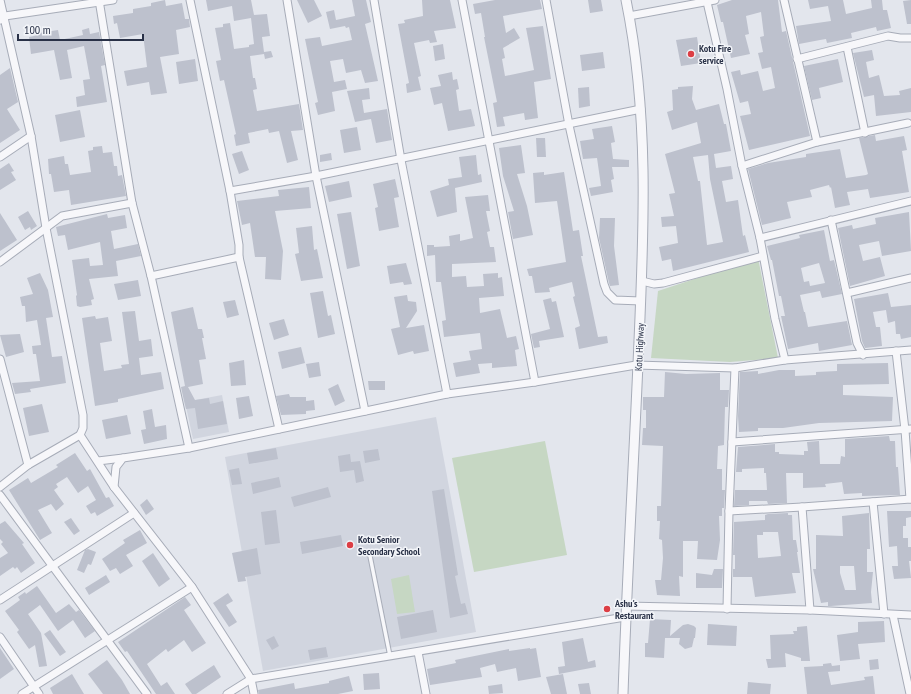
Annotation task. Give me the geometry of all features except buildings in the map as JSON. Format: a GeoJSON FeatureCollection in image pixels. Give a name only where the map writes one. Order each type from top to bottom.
{"type":"FeatureCollection","features":[{"type":"Feature","properties":{"kind":"street"},"geometry":{"type":"LineString","coordinates":[[0,0],[31,136],[46,228],[83,415],[83,428],[80,435],[28,465],[0,487]]}},
{"type":"Feature","properties":{"kind":"street"},"geometry":{"type":"LineString","coordinates":[[3,18],[113,0]]}},
{"type":"Feature","properties":{"kind":"street"},"geometry":{"type":"LineString","coordinates":[[190,0],[230,191],[239,245],[239,257],[279,429]]}},
{"type":"Feature","properties":{"kind":"street"},"geometry":{"type":"LineString","coordinates":[[287,0],[316,176],[365,411]]}},
{"type":"Feature","properties":{"kind":"street"},"geometry":{"type":"LineString","coordinates":[[374,0],[401,160],[447,394]]}},
{"type":"Feature","properties":{"kind":"street"},"geometry":{"type":"LineString","coordinates":[[462,0],[535,382]]}},
{"type":"Feature","properties":{"kind":"street"},"geometry":{"type":"LineString","coordinates":[[546,0],[569,125],[604,284],[607,292],[615,300],[641,301]]}},
{"type":"Feature","properties":{"kind":"street","name":"Kotu Highway"},"geometry":{"type":"LineString","coordinates":[[623,694],[625,618],[642,281],[644,201],[641,109],[626,0]]}},
{"type":"Feature","properties":{"kind":"street"},"geometry":{"type":"LineString","coordinates":[[629,16],[715,0]]}},
{"type":"Feature","properties":{"kind":"street"},"geometry":{"type":"LineString","coordinates":[[784,0],[817,142]]}},
{"type":"Feature","properties":{"kind":"street"},"geometry":{"type":"LineString","coordinates":[[99,2],[132,203],[151,276],[189,448]]}},
{"type":"Feature","properties":{"kind":"street"},"geometry":{"type":"LineString","coordinates":[[707,2],[727,89],[742,166],[760,238],[785,360]]}},
{"type":"Feature","properties":{"kind":"street"},"geometry":{"type":"LineString","coordinates":[[798,59],[888,36],[904,39],[911,38]]}},
{"type":"Feature","properties":{"kind":"street"},"geometry":{"type":"LineString","coordinates":[[847,47],[864,133]]}},
{"type":"Feature","properties":{"kind":"street"},"geometry":{"type":"LineString","coordinates":[[230,191],[401,160],[488,140],[569,125],[641,109]]}},
{"type":"Feature","properties":{"kind":"street"},"geometry":{"type":"LineString","coordinates":[[742,166],[817,142],[908,124]]}},
{"type":"Feature","properties":{"kind":"street"},"geometry":{"type":"LineString","coordinates":[[0,156],[31,136]]}},
{"type":"Feature","properties":{"kind":"street"},"geometry":{"type":"LineString","coordinates":[[760,238],[911,201]]}},
{"type":"Feature","properties":{"kind":"street"},"geometry":{"type":"LineString","coordinates":[[0,262],[62,216],[132,203]]}},
{"type":"Feature","properties":{"kind":"street"},"geometry":{"type":"LineString","coordinates":[[831,220],[857,343],[863,355]]}},
{"type":"Feature","properties":{"kind":"street"},"geometry":{"type":"LineString","coordinates":[[642,281],[654,284],[663,283],[763,256]]}},
{"type":"Feature","properties":{"kind":"street"},"geometry":{"type":"LineString","coordinates":[[151,276],[239,257]]}},
{"type":"Feature","properties":{"kind":"street"},"geometry":{"type":"LineString","coordinates":[[847,294],[911,278]]}},
{"type":"Feature","properties":{"kind":"street"},"geometry":{"type":"LineString","coordinates":[[98,461],[189,448],[447,394],[535,382],[638,365],[736,368],[785,360],[911,350]]}},
{"type":"Feature","properties":{"kind":"street"},"geometry":{"type":"LineString","coordinates":[[729,511],[910,499],[908,429],[896,351]]}},
{"type":"Feature","properties":{"kind":"street"},"geometry":{"type":"LineString","coordinates":[[0,359],[28,465]]}},
{"type":"Feature","properties":{"kind":"street"},"geometry":{"type":"LineString","coordinates":[[726,609],[736,368]]}},
{"type":"Feature","properties":{"kind":"street"},"geometry":{"type":"LineString","coordinates":[[732,442],[908,429]]}},
{"type":"Feature","properties":{"kind":"street"},"geometry":{"type":"LineString","coordinates":[[80,435],[114,487],[192,587],[251,679],[254,694]]}},
{"type":"Feature","properties":{"kind":"street"},"geometry":{"type":"LineString","coordinates":[[114,487],[116,467],[124,458]]}},
{"type":"Feature","properties":{"kind":"street"},"geometry":{"type":"LineString","coordinates":[[0,495],[109,640],[147,694]]}},
{"type":"Feature","properties":{"kind":"street"},"geometry":{"type":"LineString","coordinates":[[873,502],[884,614]]}},
{"type":"Feature","properties":{"kind":"street"},"geometry":{"type":"LineString","coordinates":[[802,507],[810,610]]}},
{"type":"Feature","properties":{"kind":"street"},"geometry":{"type":"LineString","coordinates":[[0,600],[134,513]]}},
{"type":"Feature","properties":{"kind":"street"},"geometry":{"type":"LineString","coordinates":[[22,694],[192,587]]}},
{"type":"Feature","properties":{"kind":"street"},"geometry":{"type":"LineString","coordinates":[[626,606],[810,610],[911,615]]}},
{"type":"Feature","properties":{"kind":"street"},"geometry":{"type":"LineString","coordinates":[[893,615],[910,694]]}},
{"type":"Feature","properties":{"kind":"street"},"geometry":{"type":"LineString","coordinates":[[227,694],[251,679],[625,618]]}},
{"type":"Feature","properties":{"kind":"street"},"geometry":{"type":"LineString","coordinates":[[0,637],[39,694]]}},
{"type":"Feature","properties":{"kind":"street"},"geometry":{"type":"LineString","coordinates":[[418,652],[426,694]]}},
{"type":"Feature","properties":{"kind":"lane"},"geometry":{"type":"LineString","coordinates":[[370,556],[390,657]]}},
{"type":"Feature","properties":{"kind":"shaded area"},"geometry":{"type":"Polygon","coordinates":[[[222,395],[229,432],[193,439],[185,402],[222,395]]]}},
{"type":"Feature","properties":{"kind":"shaded area","name":"Kotu Senior Secondary School"},"geometry":{"type":"Polygon","coordinates":[[[436,417],[476,632],[263,671],[225,457],[436,417]]]}},
{"type":"Feature","properties":{"kind":"green space"},"geometry":{"type":"Polygon","coordinates":[[[758,258],[778,358],[730,362],[651,358],[658,291],[758,258]]]}},
{"type":"Feature","properties":{"kind":"green space"},"geometry":{"type":"Polygon","coordinates":[[[545,441],[567,555],[474,572],[452,458],[545,441]]]}},
{"type":"Feature","properties":{"kind":"green space"},"geometry":{"type":"Polygon","coordinates":[[[409,575],[415,612],[397,614],[391,579],[409,575]]]}},
{"type":"Feature","properties":{"kind":"place","name":"Kotu Fire service"},"geometry":{"type":"Point","coordinates":[691,54]}},
{"type":"Feature","properties":{"kind":"place","name":"Kotu Senior Secondary School"},"geometry":{"type":"Point","coordinates":[350,545]}},
{"type":"Feature","properties":{"kind":"place","name":"Ashu's Restaurant"},"geometry":{"type":"Point","coordinates":[607,609]}}]}
